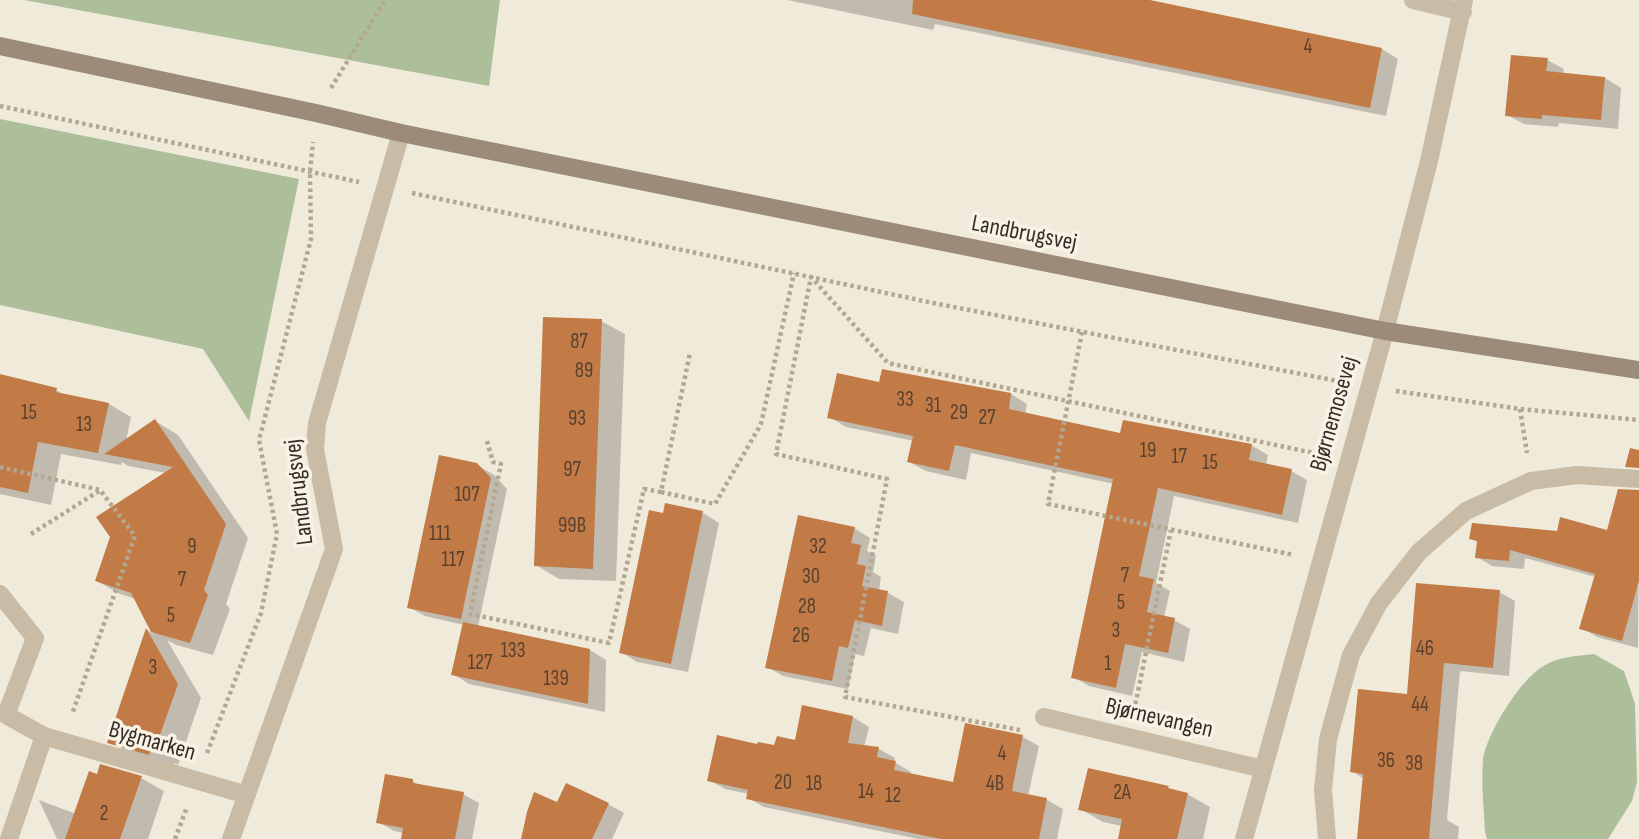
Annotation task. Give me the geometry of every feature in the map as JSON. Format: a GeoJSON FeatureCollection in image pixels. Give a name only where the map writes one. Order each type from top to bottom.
{"type":"FeatureCollection","features":[{"type":"Feature","properties":{"kind":"street"},"geometry":{"type":"LineString","coordinates":[[1413,0],[1463,6]]}},
{"type":"Feature","properties":{"kind":"street","name":"Bjørnemosevej"},"geometry":{"type":"LineString","coordinates":[[1244,839],[1385,331],[1429,161],[1463,6]]}},
{"type":"Feature","properties":{"kind":"street","name":"Landbrugsvej"},"geometry":{"type":"LineString","coordinates":[[0,46],[401,133],[1385,331],[1639,370]]}},
{"type":"Feature","properties":{"kind":"street","name":"Landbrugsvej"},"geometry":{"type":"LineString","coordinates":[[231,839],[334,549],[315,449],[317,423],[401,133]]}},
{"type":"Feature","properties":{"kind":"street"},"geometry":{"type":"LineString","coordinates":[[1327,839],[1324,790],[1328,739],[1351,655],[1379,603],[1419,552],[1466,511],[1531,481],[1577,475],[1639,479]]}},
{"type":"Feature","properties":{"kind":"street","name":"Bygmarken"},"geometry":{"type":"LineString","coordinates":[[0,594],[35,638],[6,715],[44,736],[247,795]]}},
{"type":"Feature","properties":{"kind":"street","name":"Bjørnevangen"},"geometry":{"type":"LineString","coordinates":[[1044,717],[1263,769]]}},
{"type":"Feature","properties":{"kind":"street"},"geometry":{"type":"LineString","coordinates":[[9,839],[44,736]]}},
{"type":"Feature","properties":{"kind":"path"},"geometry":{"type":"LineString","coordinates":[[175,839],[261,613],[277,534],[259,440],[311,239],[310,172],[316,113],[385,0]]}},
{"type":"Feature","properties":{"kind":"path"},"geometry":{"type":"LineString","coordinates":[[0,106],[811,277],[1368,387],[1520,409],[1639,420]]}},
{"type":"Feature","properties":{"kind":"path"},"geometry":{"type":"LineString","coordinates":[[486,441],[493,462],[501,464],[470,614],[608,643],[644,489],[715,504],[761,424],[794,273]]}},
{"type":"Feature","properties":{"kind":"path"},"geometry":{"type":"LineString","coordinates":[[811,277],[888,363],[1348,460]]}},
{"type":"Feature","properties":{"kind":"path"},"geometry":{"type":"LineString","coordinates":[[811,277],[776,454],[887,478],[845,697],[1028,731],[1044,717]]}},
{"type":"Feature","properties":{"kind":"path"},"geometry":{"type":"LineString","coordinates":[[1082,332],[1048,504],[1320,561]]}},
{"type":"Feature","properties":{"kind":"path"},"geometry":{"type":"LineString","coordinates":[[661,492],[690,353]]}},
{"type":"Feature","properties":{"kind":"path"},"geometry":{"type":"LineString","coordinates":[[1520,409],[1531,481]]}},
{"type":"Feature","properties":{"kind":"path"},"geometry":{"type":"LineString","coordinates":[[0,467],[100,490],[135,536],[63,741]]}},
{"type":"Feature","properties":{"kind":"path"},"geometry":{"type":"LineString","coordinates":[[31,534],[100,490]]}},
{"type":"Feature","properties":{"kind":"path"},"geometry":{"type":"LineString","coordinates":[[1129,737],[1171,530]]}},
{"type":"Feature","properties":{"kind":"green space"},"geometry":{"type":"Polygon","coordinates":[[[24,0],[500,0],[489,86],[24,0]]]}},
{"type":"Feature","properties":{"kind":"green space"},"geometry":{"type":"Polygon","coordinates":[[[0,119],[299,179],[249,421],[203,349],[0,305],[0,119]]]}},
{"type":"Feature","properties":{"kind":"green space"},"geometry":{"type":"Polygon","coordinates":[[[1594,654],[1624,671],[1635,704],[1637,782],[1632,801],[1608,839],[1487,839],[1483,761],[1490,738],[1505,710],[1524,684],[1542,667],[1560,659],[1594,654]]]}},
{"type":"Feature","properties":{"kind":"building"},"geometry":{"type":"Polygon","coordinates":[[[913,0],[1150,0],[1382,48],[1370,108],[912,14],[913,0]]]}},
{"type":"Feature","properties":{"kind":"building"},"geometry":{"type":"Polygon","coordinates":[[[1511,55],[1548,58],[1546,71],[1605,77],[1601,120],[1542,115],[1542,119],[1505,116],[1511,55]]]}},
{"type":"Feature","properties":{"kind":"building"},"geometry":{"type":"Polygon","coordinates":[[[543,317],[602,319],[593,569],[534,566],[543,317]]]}},
{"type":"Feature","properties":{"kind":"building"},"geometry":{"type":"Polygon","coordinates":[[[882,369],[1011,393],[1009,409],[1120,433],[1123,420],[1252,444],[1249,460],[1292,469],[1282,515],[1158,488],[1139,576],[1154,579],[1147,612],[1175,618],[1168,653],[1125,644],[1116,688],[1071,678],[1113,479],[955,445],[949,471],[907,462],[913,436],[827,418],[837,373],[879,382],[882,369]]]}},
{"type":"Feature","properties":{"kind":"building"},"geometry":{"type":"Polygon","coordinates":[[[0,374],[57,388],[56,392],[109,403],[98,453],[38,442],[28,493],[0,487],[0,374]]]}},
{"type":"Feature","properties":{"kind":"building"},"geometry":{"type":"Polygon","coordinates":[[[155,419],[226,524],[204,590],[208,595],[190,643],[151,632],[131,593],[95,581],[110,537],[96,517],[173,467],[104,454],[155,419]]]}},
{"type":"Feature","properties":{"kind":"building"},"geometry":{"type":"Polygon","coordinates":[[[1630,448],[1639,450],[1639,468],[1625,467],[1630,448]]]}},
{"type":"Feature","properties":{"kind":"building"},"geometry":{"type":"Polygon","coordinates":[[[439,455],[477,463],[491,478],[461,619],[407,608],[439,455]]]}},
{"type":"Feature","properties":{"kind":"building"},"geometry":{"type":"Polygon","coordinates":[[[1618,489],[1639,490],[1639,581],[1622,641],[1579,629],[1595,574],[1510,550],[1509,561],[1475,558],[1477,541],[1469,539],[1472,523],[1557,531],[1560,517],[1607,530],[1618,489]]]}},
{"type":"Feature","properties":{"kind":"building"},"geometry":{"type":"Polygon","coordinates":[[[665,503],[703,511],[671,664],[619,653],[649,510],[663,513],[665,503]]]}},
{"type":"Feature","properties":{"kind":"building"},"geometry":{"type":"Polygon","coordinates":[[[798,515],[855,527],[851,543],[861,545],[857,564],[866,566],[862,586],[888,591],[882,626],[855,620],[848,648],[839,646],[832,681],[765,668],[798,515]]]}},
{"type":"Feature","properties":{"kind":"building"},"geometry":{"type":"Polygon","coordinates":[[[1416,583],[1500,590],[1493,668],[1444,663],[1429,839],[1357,839],[1363,774],[1350,772],[1358,689],[1407,694],[1416,583]]]}},
{"type":"Feature","properties":{"kind":"building"},"geometry":{"type":"Polygon","coordinates":[[[463,622],[590,649],[588,704],[451,675],[463,622]]]}},
{"type":"Feature","properties":{"kind":"building"},"geometry":{"type":"Polygon","coordinates":[[[146,628],[178,684],[154,752],[150,751],[149,755],[107,743],[146,628]]]}},
{"type":"Feature","properties":{"kind":"building"},"geometry":{"type":"Polygon","coordinates":[[[802,705],[853,716],[848,743],[879,747],[877,757],[896,761],[894,770],[953,782],[965,723],[1023,735],[1012,791],[1047,798],[1039,839],[941,839],[746,799],[748,790],[707,781],[717,735],[757,744],[774,745],[777,736],[795,740],[802,705]]]}},
{"type":"Feature","properties":{"kind":"building"},"geometry":{"type":"Polygon","coordinates":[[[100,764],[142,776],[120,839],[65,839],[89,771],[97,774],[100,764]]]}},
{"type":"Feature","properties":{"kind":"building"},"geometry":{"type":"Polygon","coordinates":[[[1088,768],[1169,786],[1168,788],[1188,793],[1177,839],[1118,839],[1122,819],[1078,810],[1088,768]]]}},
{"type":"Feature","properties":{"kind":"building"},"geometry":{"type":"Polygon","coordinates":[[[385,774],[413,779],[413,783],[464,792],[455,839],[401,839],[403,828],[376,823],[385,774]]]}},
{"type":"Feature","properties":{"kind":"building"},"geometry":{"type":"Polygon","coordinates":[[[566,783],[609,803],[592,839],[521,839],[534,792],[557,802],[566,783]]]}}]}
